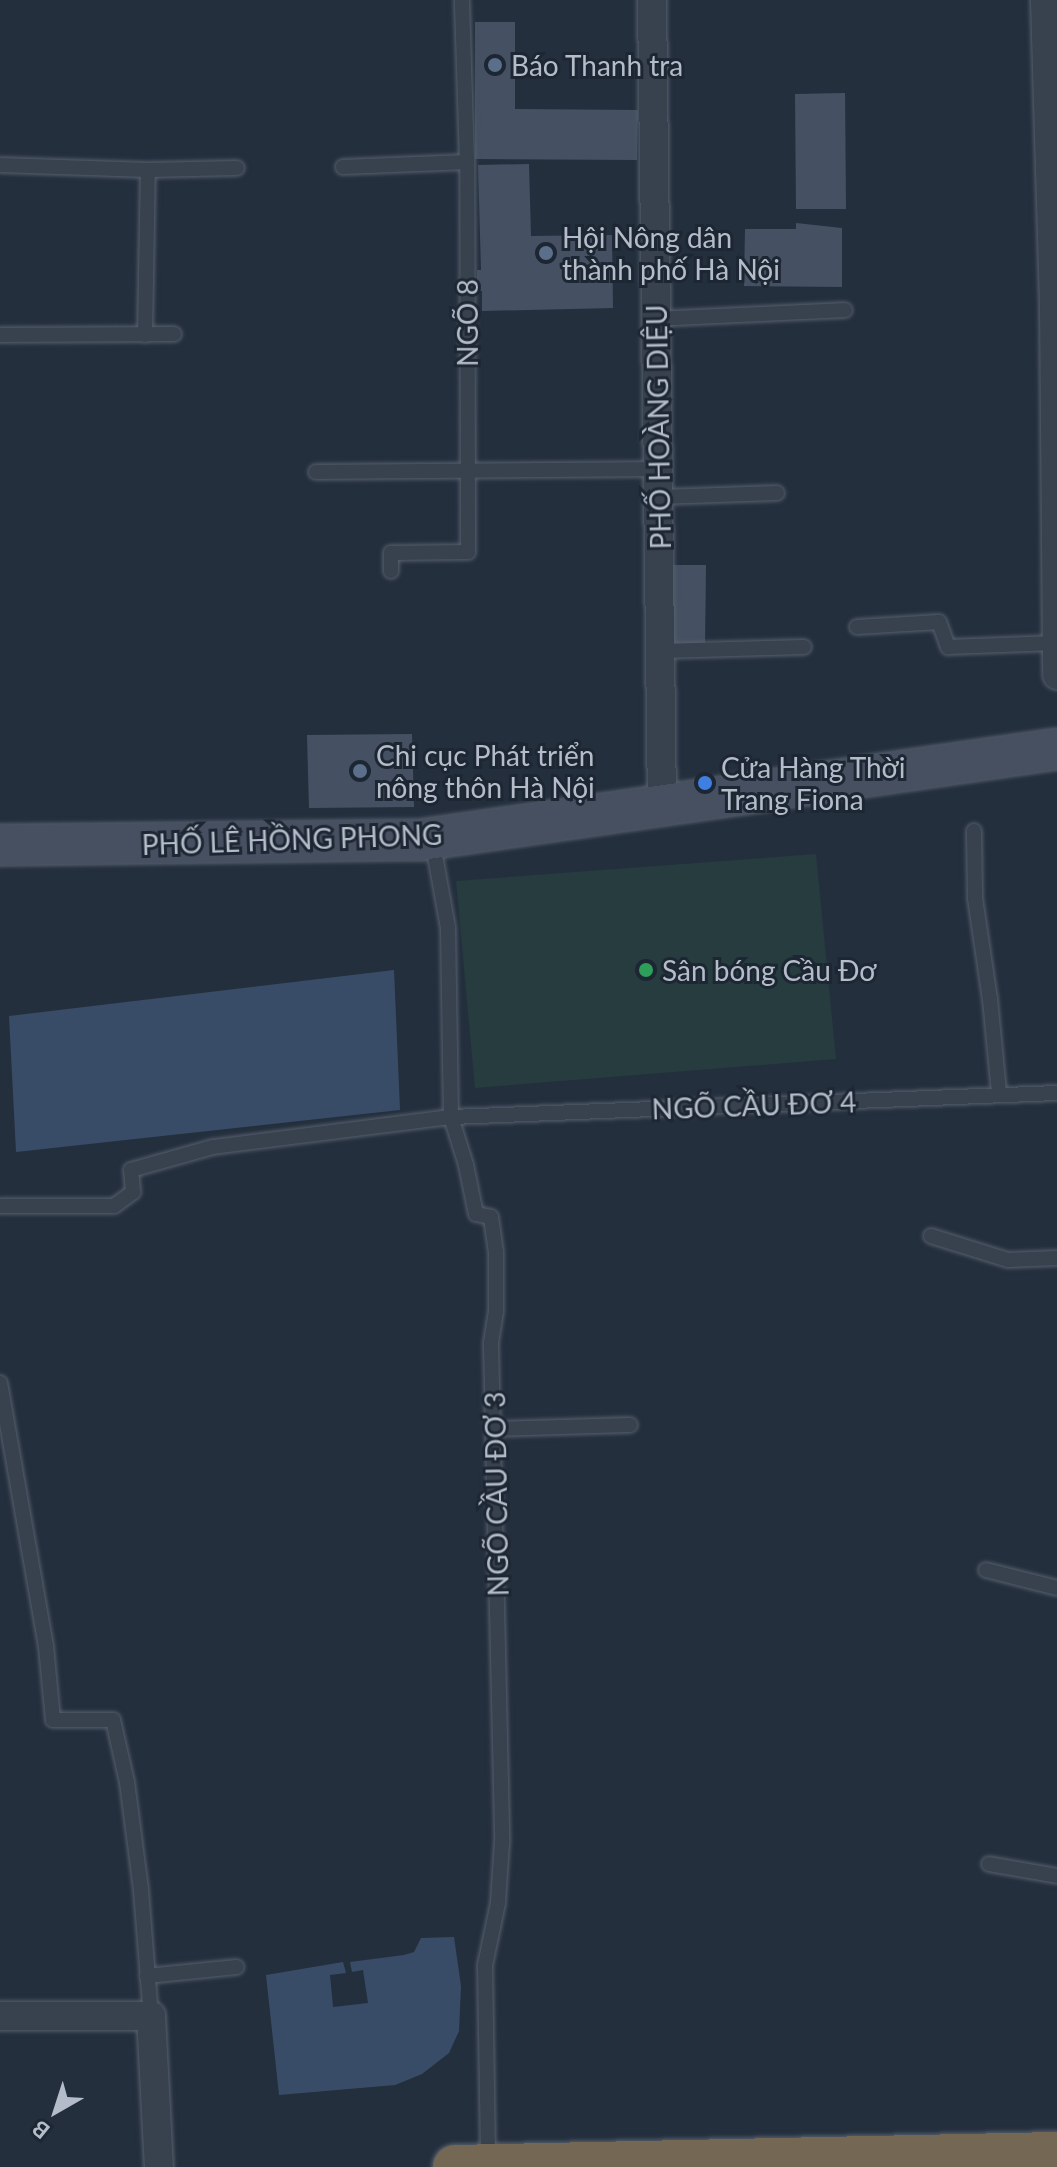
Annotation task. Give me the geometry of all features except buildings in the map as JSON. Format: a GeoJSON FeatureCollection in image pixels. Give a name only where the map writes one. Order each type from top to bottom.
{"type":"FeatureCollection","features":[{"type":"Feature","properties":{"kind":"highway"},"geometry":{"type":"LineString","coordinates":[[455,2167],[1057,2154]]}},
{"type":"Feature","properties":{"kind":"street","name":"PHỐ HOÀNG DIỆU"},"geometry":{"type":"LineString","coordinates":[[652,0],[662,805]]}},
{"type":"Feature","properties":{"kind":"street"},"geometry":{"type":"LineString","coordinates":[[1045,0],[1056,458],[1057,675]]}},
{"type":"Feature","properties":{"kind":"street","name":"PHỐ LÊ HỒNG PHONG"},"geometry":{"type":"LineString","coordinates":[[0,845],[432,838],[1057,749]]}},
{"type":"Feature","properties":{"kind":"street"},"geometry":{"type":"LineString","coordinates":[[0,2016],[151,2016],[159,2167]]}},
{"type":"Feature","properties":{"kind":"lane","name":"NGÕ 8"},"geometry":{"type":"LineString","coordinates":[[391,571],[391,553],[468,552],[467,162],[462,0]]}},
{"type":"Feature","properties":{"kind":"lane"},"geometry":{"type":"LineString","coordinates":[[343,167],[467,162]]}},
{"type":"Feature","properties":{"kind":"lane"},"geometry":{"type":"LineString","coordinates":[[0,165],[148,170],[237,168]]}},
{"type":"Feature","properties":{"kind":"lane"},"geometry":{"type":"LineString","coordinates":[[145,335],[148,170]]}},
{"type":"Feature","properties":{"kind":"lane"},"geometry":{"type":"LineString","coordinates":[[656,319],[845,310]]}},
{"type":"Feature","properties":{"kind":"lane"},"geometry":{"type":"LineString","coordinates":[[0,335],[174,334]]}},
{"type":"Feature","properties":{"kind":"lane"},"geometry":{"type":"LineString","coordinates":[[316,472],[467,471],[777,493]]}},
{"type":"Feature","properties":{"kind":"lane"},"geometry":{"type":"LineString","coordinates":[[857,627],[939,622],[948,647],[1056,643]]}},
{"type":"Feature","properties":{"kind":"lane"},"geometry":{"type":"LineString","coordinates":[[661,651],[804,647]]}},
{"type":"Feature","properties":{"kind":"lane"},"geometry":{"type":"LineString","coordinates":[[974,831],[975,898],[990,999],[999,1093]]}},
{"type":"Feature","properties":{"kind":"lane","name":"NGÕ CẦU ĐƠ 3"},"geometry":{"type":"LineString","coordinates":[[432,838],[448,928],[451,1117],[466,1165],[476,1214],[491,1217],[496,1252],[496,1311],[491,1344],[502,1842],[498,1903],[485,1965],[488,2166]]}},
{"type":"Feature","properties":{"kind":"lane","name":"NGÕ CẦU ĐƠ 4"},"geometry":{"type":"LineString","coordinates":[[0,1206],[114,1206],[133,1192],[131,1170],[213,1147],[451,1117],[1057,1093]]}},
{"type":"Feature","properties":{"kind":"lane"},"geometry":{"type":"LineString","coordinates":[[931,1236],[1008,1260],[1057,1258]]}},
{"type":"Feature","properties":{"kind":"lane"},"geometry":{"type":"LineString","coordinates":[[0,1383],[46,1646],[53,1720],[113,1720],[127,1782],[141,1890],[151,2016]]}},
{"type":"Feature","properties":{"kind":"lane"},"geometry":{"type":"LineString","coordinates":[[493,1429],[630,1425]]}},
{"type":"Feature","properties":{"kind":"lane"},"geometry":{"type":"LineString","coordinates":[[986,1570],[1057,1588]]}},
{"type":"Feature","properties":{"kind":"lane"},"geometry":{"type":"LineString","coordinates":[[989,1864],[1057,1876]]}},
{"type":"Feature","properties":{"kind":"lane"},"geometry":{"type":"LineString","coordinates":[[147,1976],[237,1967]]}},
{"type":"Feature","properties":{"kind":"green space","name":"Sân bóng Cầu Đơ"},"geometry":{"type":"Polygon","coordinates":[[[816,854],[836,1059],[475,1088],[456,881],[816,854]]]}},
{"type":"Feature","properties":{"kind":"water"},"geometry":{"type":"Polygon","coordinates":[[[394,970],[400,1110],[16,1152],[9,1016],[394,970]]]}},
{"type":"Feature","properties":{"kind":"water"},"geometry":{"type":"Polygon","coordinates":[[[454,1937],[461,1986],[459,2031],[449,2053],[422,2074],[395,2085],[279,2095],[266,1975],[343,1962],[346,1973],[330,1975],[333,2007],[368,2003],[363,1970],[352,1972],[350,1962],[414,1952],[421,1938],[454,1937]]]}},
{"type":"Feature","properties":{"kind":"place","name":"Báo Thanh tra"},"geometry":{"type":"Point","coordinates":[495,65]}},
{"type":"Feature","properties":{"kind":"place","name":"Hội Nông dân thành phố Hà Nội"},"geometry":{"type":"Point","coordinates":[546,253]}},
{"type":"Feature","properties":{"kind":"place","name":"Chi cục Phát triển nông thôn Hà Nội"},"geometry":{"type":"Point","coordinates":[360,771]}},
{"type":"Feature","properties":{"kind":"place","name":"Cửa Hàng Thời Trang Fiona"},"geometry":{"type":"Point","coordinates":[705,783]}},
{"type":"Feature","properties":{"kind":"place","name":"Sân bóng Cầu Đơ"},"geometry":{"type":"Point","coordinates":[646,970]}}]}
